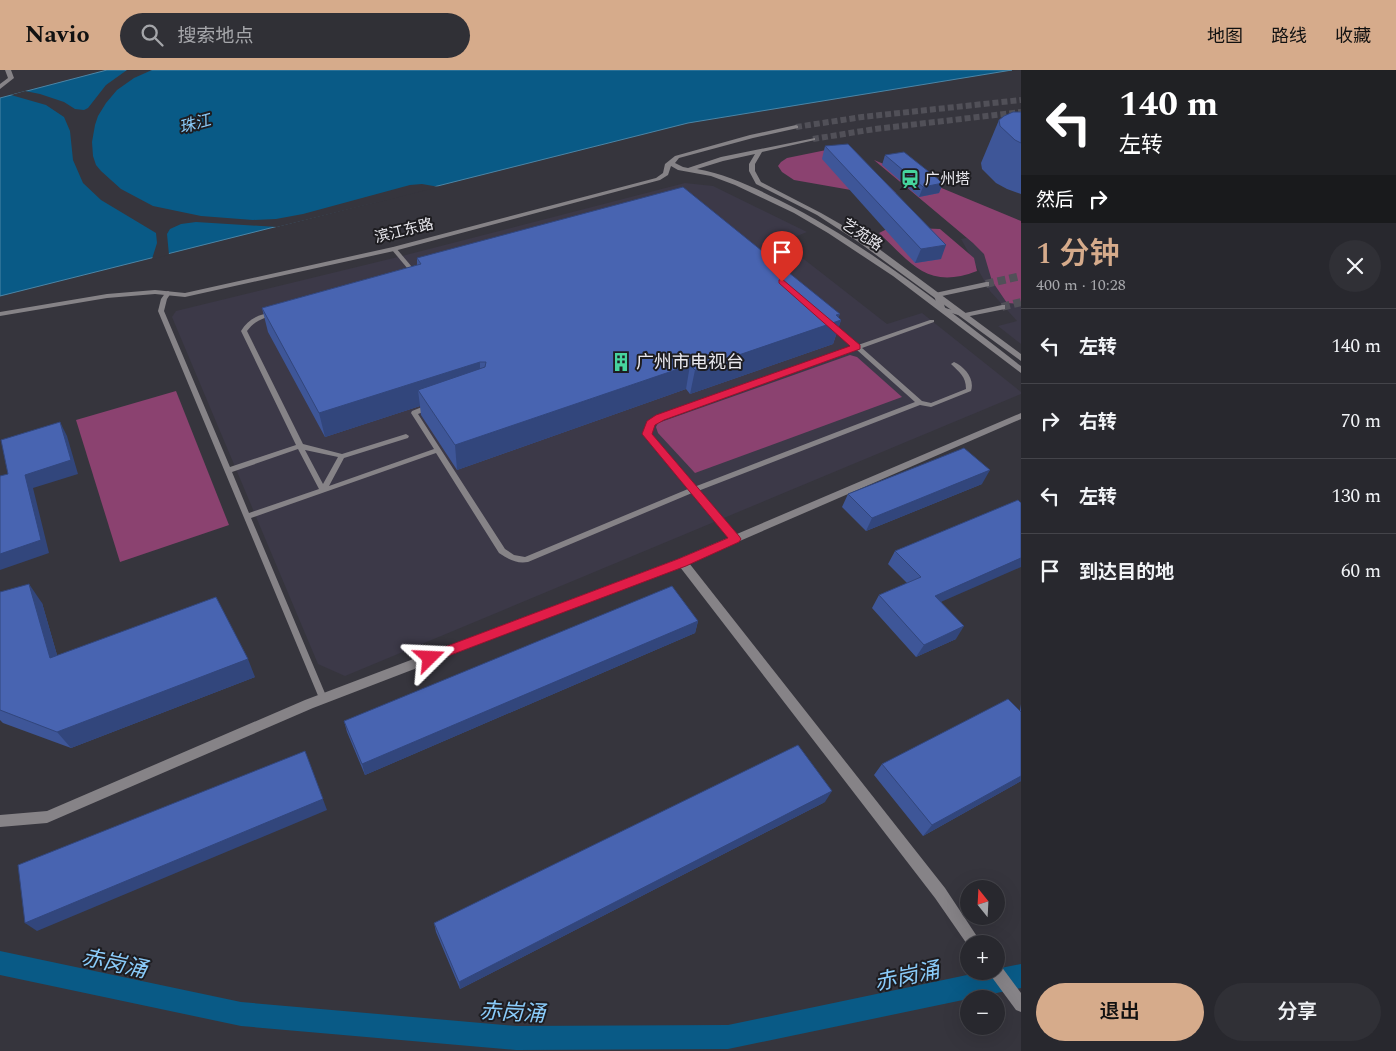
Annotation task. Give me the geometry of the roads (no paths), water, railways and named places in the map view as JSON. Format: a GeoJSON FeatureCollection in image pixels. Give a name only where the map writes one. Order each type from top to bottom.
{"type":"FeatureCollection","features":[{"type":"Feature","properties":{"kind":"street"},"geometry":{"type":"LineString","coordinates":[[0,87],[11,78],[8,70]]}},
{"type":"Feature","properties":{"kind":"street"},"geometry":{"type":"LineString","coordinates":[[673,159],[716,146],[796,127]]}},
{"type":"Feature","properties":{"kind":"street"},"geometry":{"type":"LineString","coordinates":[[688,170],[721,159],[813,139]]}},
{"type":"Feature","properties":{"kind":"street","name":"艺苑路"},"geometry":{"type":"LineString","coordinates":[[760,150],[752,164],[752,171],[758,183],[771,192],[839,226],[938,295],[1021,358]]}},
{"type":"Feature","properties":{"kind":"street","name":"艺苑路"},"geometry":{"type":"LineString","coordinates":[[673,159],[671,161],[675,166],[704,172],[728,180],[802,214],[867,253],[1021,370]]}},
{"type":"Feature","properties":{"kind":"street","name":"滨江东路"},"geometry":{"type":"LineString","coordinates":[[0,314],[107,296],[155,292],[185,295],[394,248],[658,179],[666,174],[668,164],[673,159]]}},
{"type":"Feature","properties":{"kind":"street"},"geometry":{"type":"LineString","coordinates":[[986,284],[938,295],[942,309],[965,315],[1002,306]]}},
{"type":"Feature","properties":{"kind":"street"},"geometry":{"type":"LineString","coordinates":[[0,821],[47,817],[323,698],[682,562],[1021,416]]}},
{"type":"Feature","properties":{"kind":"street"},"geometry":{"type":"LineString","coordinates":[[682,562],[940,893],[969,935]]}},
{"type":"Feature","properties":{"kind":"street"},"geometry":{"type":"LineString","coordinates":[[1003,980],[1021,1005]]}},
{"type":"Feature","properties":{"kind":"lane"},"geometry":{"type":"LineString","coordinates":[[394,248],[416,275]]}},
{"type":"Feature","properties":{"kind":"lane"},"geometry":{"type":"LineString","coordinates":[[407,278],[425,273]]}},
{"type":"Feature","properties":{"kind":"lane"},"geometry":{"type":"LineString","coordinates":[[168,293],[161,310],[323,698]]}},
{"type":"Feature","properties":{"kind":"lane"},"geometry":{"type":"LineString","coordinates":[[278,312],[259,317],[248,324],[244,331],[323,490]]}},
{"type":"Feature","properties":{"kind":"lane"},"geometry":{"type":"LineString","coordinates":[[827,321],[920,403],[931,405],[969,390],[970,384],[967,375],[954,364]]}},
{"type":"Feature","properties":{"kind":"lane"},"geometry":{"type":"LineString","coordinates":[[735,539],[647,434],[651,424],[660,418],[932,321]]}},
{"type":"Feature","properties":{"kind":"lane"},"geometry":{"type":"LineString","coordinates":[[440,404],[414,413],[502,551],[512,558],[525,560],[693,490],[920,403]]}},
{"type":"Feature","properties":{"kind":"lane"},"geometry":{"type":"LineString","coordinates":[[227,471],[300,446],[342,456],[406,436]]}},
{"type":"Feature","properties":{"kind":"lane"},"geometry":{"type":"LineString","coordinates":[[247,517],[438,450]]}},
{"type":"Feature","properties":{"kind":"lane"},"geometry":{"type":"LineString","coordinates":[[323,490],[342,456]]}},
{"type":"Feature","properties":{"kind":"water","name":"珠江"},"geometry":{"type":"Polygon","coordinates":[[[107,70],[1012,70],[688,123],[0,296],[0,98],[107,70]]]}},
{"type":"Feature","properties":{"kind":"waterway","name":"赤岗涌"},"geometry":{"type":"LineString","coordinates":[[0,963],[241,1014],[516,1038],[728,1037],[1021,976]]}},
{"type":"Feature","properties":{"kind":"tunnel"},"geometry":{"type":"LineString","coordinates":[[796,127],[862,117],[1021,100]]}},
{"type":"Feature","properties":{"kind":"tunnel"},"geometry":{"type":"LineString","coordinates":[[813,139],[875,129],[1021,112]]}},
{"type":"Feature","properties":{"kind":"tunnel"},"geometry":{"type":"LineString","coordinates":[[986,284],[1021,276]]}},
{"type":"Feature","properties":{"kind":"tunnel"},"geometry":{"type":"LineString","coordinates":[[1002,307],[1021,302]]}},
{"type":"Feature","properties":{"kind":"place","name":"广州塔"},"geometry":{"type":"Point","coordinates":[910,179]}},
{"type":"Feature","properties":{"kind":"place","name":"广州市电视台"},"geometry":{"type":"Point","coordinates":[621,362]}}]}
